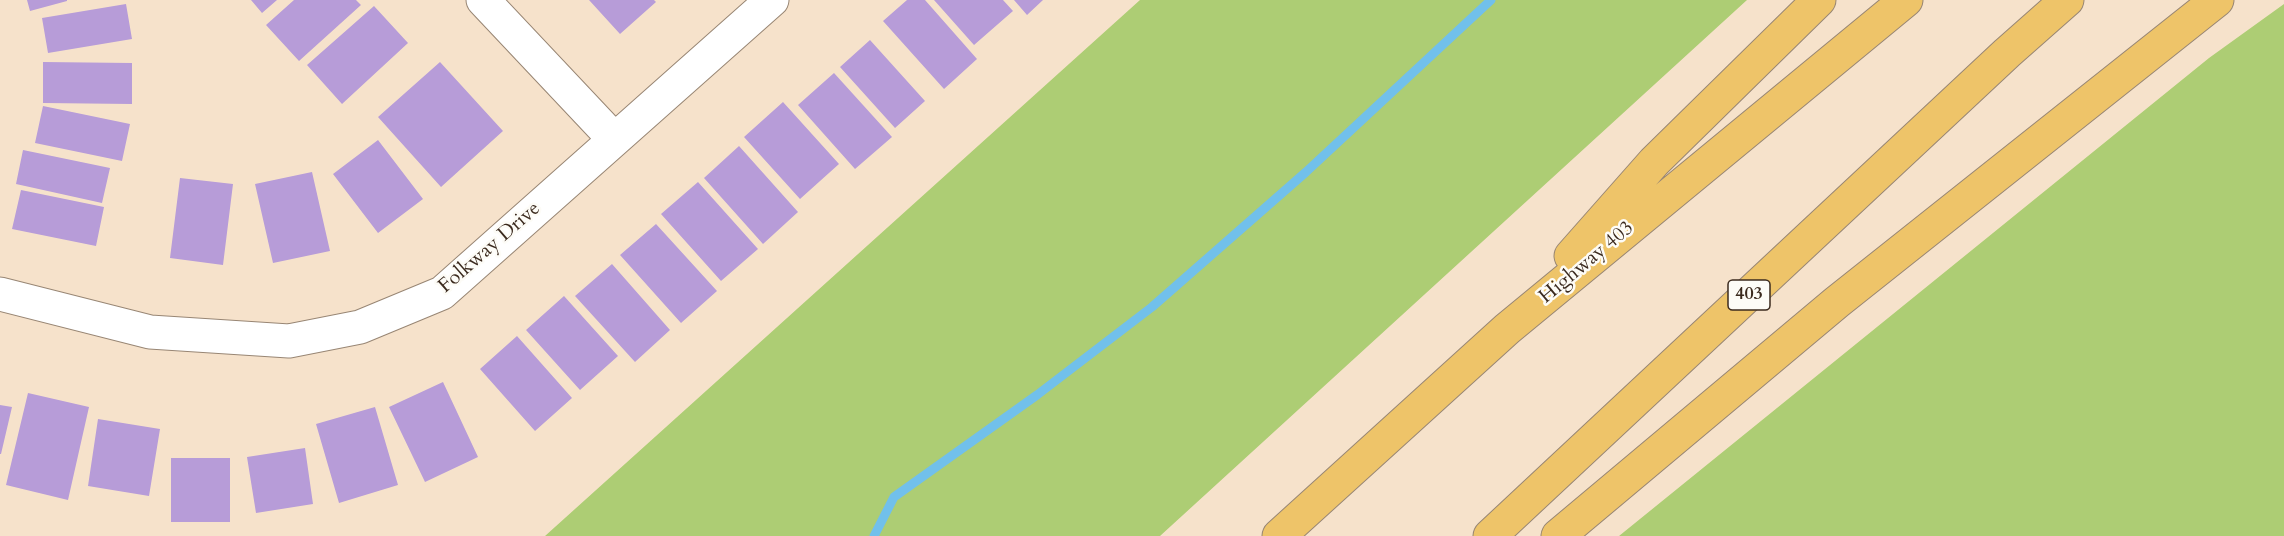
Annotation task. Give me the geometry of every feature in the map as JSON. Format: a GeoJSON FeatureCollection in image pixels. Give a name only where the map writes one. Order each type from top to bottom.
{"type":"FeatureCollection","features":[{"type":"Feature","properties":{"kind":"highway"},"geometry":{"type":"LineString","coordinates":[[1507,329],[1654,162],[1820,0]]}},
{"type":"Feature","properties":{"kind":"highway","name":"Highway 403"},"geometry":{"type":"LineString","coordinates":[[1279,536],[1507,329],[1906,0]]}},
{"type":"Feature","properties":{"kind":"highway","name":"403"},"geometry":{"type":"LineString","coordinates":[[1490,536],[2007,53],[2067,0]]}},
{"type":"Feature","properties":{"kind":"highway"},"geometry":{"type":"LineString","coordinates":[[1558,536],[1837,302],[2217,0]]}},
{"type":"Feature","properties":{"kind":"street"},"geometry":{"type":"LineString","coordinates":[[483,0],[614,139]]}},
{"type":"Feature","properties":{"kind":"street","name":"Folkway Drive"},"geometry":{"type":"LineString","coordinates":[[0,294],[150,332],[289,341],[360,327],[442,293],[772,0]]}},
{"type":"Feature","properties":{"kind":"green space"},"geometry":{"type":"Polygon","coordinates":[[[1140,0],[1747,0],[1160,536],[545,536],[1140,0]]]}},
{"type":"Feature","properties":{"kind":"green space"},"geometry":{"type":"Polygon","coordinates":[[[2284,4],[2284,536],[1619,536],[2209,58],[2284,4]]]}},
{"type":"Feature","properties":{"kind":"building"},"geometry":{"type":"Polygon","coordinates":[[[27,0],[67,0],[67,1],[30,11],[27,0]]]}},
{"type":"Feature","properties":{"kind":"building"},"geometry":{"type":"Polygon","coordinates":[[[251,0],[277,0],[262,13],[251,0]]]}},
{"type":"Feature","properties":{"kind":"building"},"geometry":{"type":"Polygon","coordinates":[[[294,0],[356,0],[361,5],[299,61],[266,25],[294,0]]]}},
{"type":"Feature","properties":{"kind":"building"},"geometry":{"type":"Polygon","coordinates":[[[589,0],[654,0],[656,2],[620,34],[589,0]]]}},
{"type":"Feature","properties":{"kind":"building"},"geometry":{"type":"Polygon","coordinates":[[[907,0],[925,0],[977,59],[944,89],[883,21],[907,0]]]}},
{"type":"Feature","properties":{"kind":"building"},"geometry":{"type":"Polygon","coordinates":[[[934,0],[1003,0],[1013,11],[974,45],[934,0]]]}},
{"type":"Feature","properties":{"kind":"building"},"geometry":{"type":"Polygon","coordinates":[[[1014,0],[1043,0],[1027,15],[1014,0]]]}},
{"type":"Feature","properties":{"kind":"building"},"geometry":{"type":"Polygon","coordinates":[[[126,4],[132,39],[48,53],[42,18],[126,4]]]}},
{"type":"Feature","properties":{"kind":"building"},"geometry":{"type":"Polygon","coordinates":[[[374,6],[408,43],[342,104],[307,65],[374,6]]]}},
{"type":"Feature","properties":{"kind":"building"},"geometry":{"type":"Polygon","coordinates":[[[870,40],[925,101],[895,128],[840,67],[870,40]]]}},
{"type":"Feature","properties":{"kind":"building"},"geometry":{"type":"Polygon","coordinates":[[[43,62],[132,63],[132,104],[43,103],[43,62]]]}},
{"type":"Feature","properties":{"kind":"building"},"geometry":{"type":"Polygon","coordinates":[[[440,62],[503,131],[441,187],[378,117],[440,62]]]}},
{"type":"Feature","properties":{"kind":"building"},"geometry":{"type":"Polygon","coordinates":[[[834,73],[892,137],[855,169],[798,105],[834,73]]]}},
{"type":"Feature","properties":{"kind":"building"},"geometry":{"type":"Polygon","coordinates":[[[783,102],[839,164],[800,199],[744,137],[783,102]]]}},
{"type":"Feature","properties":{"kind":"building"},"geometry":{"type":"Polygon","coordinates":[[[43,106],[130,124],[122,161],[35,143],[43,106]]]}},
{"type":"Feature","properties":{"kind":"building"},"geometry":{"type":"Polygon","coordinates":[[[378,140],[423,199],[378,233],[333,174],[378,140]]]}},
{"type":"Feature","properties":{"kind":"building"},"geometry":{"type":"Polygon","coordinates":[[[739,146],[798,212],[763,244],[704,178],[739,146]]]}},
{"type":"Feature","properties":{"kind":"building"},"geometry":{"type":"Polygon","coordinates":[[[23,150],[110,168],[102,203],[16,184],[23,150]]]}},
{"type":"Feature","properties":{"kind":"building"},"geometry":{"type":"Polygon","coordinates":[[[312,172],[330,251],[273,263],[255,184],[312,172]]]}},
{"type":"Feature","properties":{"kind":"building"},"geometry":{"type":"Polygon","coordinates":[[[180,178],[233,184],[223,265],[170,258],[180,178]]]}},
{"type":"Feature","properties":{"kind":"building"},"geometry":{"type":"Polygon","coordinates":[[[698,182],[758,249],[721,281],[661,214],[698,182]]]}},
{"type":"Feature","properties":{"kind":"building"},"geometry":{"type":"Polygon","coordinates":[[[21,190],[104,207],[96,246],[12,229],[21,190]]]}},
{"type":"Feature","properties":{"kind":"building"},"geometry":{"type":"Polygon","coordinates":[[[656,224],[717,291],[681,323],[620,255],[656,224]]]}},
{"type":"Feature","properties":{"kind":"building"},"geometry":{"type":"Polygon","coordinates":[[[612,264],[670,330],[635,362],[575,296],[612,264]]]}},
{"type":"Feature","properties":{"kind":"building"},"geometry":{"type":"Polygon","coordinates":[[[564,296],[618,356],[580,390],[526,330],[564,296]]]}},
{"type":"Feature","properties":{"kind":"building"},"geometry":{"type":"Polygon","coordinates":[[[517,336],[572,398],[535,431],[480,369],[517,336]]]}},
{"type":"Feature","properties":{"kind":"building"},"geometry":{"type":"Polygon","coordinates":[[[443,382],[478,457],[425,482],[389,407],[443,382]]]}},
{"type":"Feature","properties":{"kind":"building"},"geometry":{"type":"Polygon","coordinates":[[[28,393],[89,407],[68,500],[6,485],[28,393]]]}},
{"type":"Feature","properties":{"kind":"building"},"geometry":{"type":"Polygon","coordinates":[[[0,405],[12,407],[1,454],[0,454],[0,405]]]}},
{"type":"Feature","properties":{"kind":"building"},"geometry":{"type":"Polygon","coordinates":[[[375,407],[398,485],[339,503],[316,424],[375,407]]]}},
{"type":"Feature","properties":{"kind":"building"},"geometry":{"type":"Polygon","coordinates":[[[98,419],[160,429],[149,496],[88,486],[98,419]]]}},
{"type":"Feature","properties":{"kind":"building"},"geometry":{"type":"Polygon","coordinates":[[[305,448],[313,504],[256,513],[247,457],[305,448]]]}},
{"type":"Feature","properties":{"kind":"building"},"geometry":{"type":"Polygon","coordinates":[[[171,458],[230,458],[230,522],[171,522],[171,458]]]}},
{"type":"Feature","properties":{"kind":"waterway"},"geometry":{"type":"LineString","coordinates":[[874,536],[894,497],[1037,395],[1152,307],[1306,172],[1491,0]]}}]}
